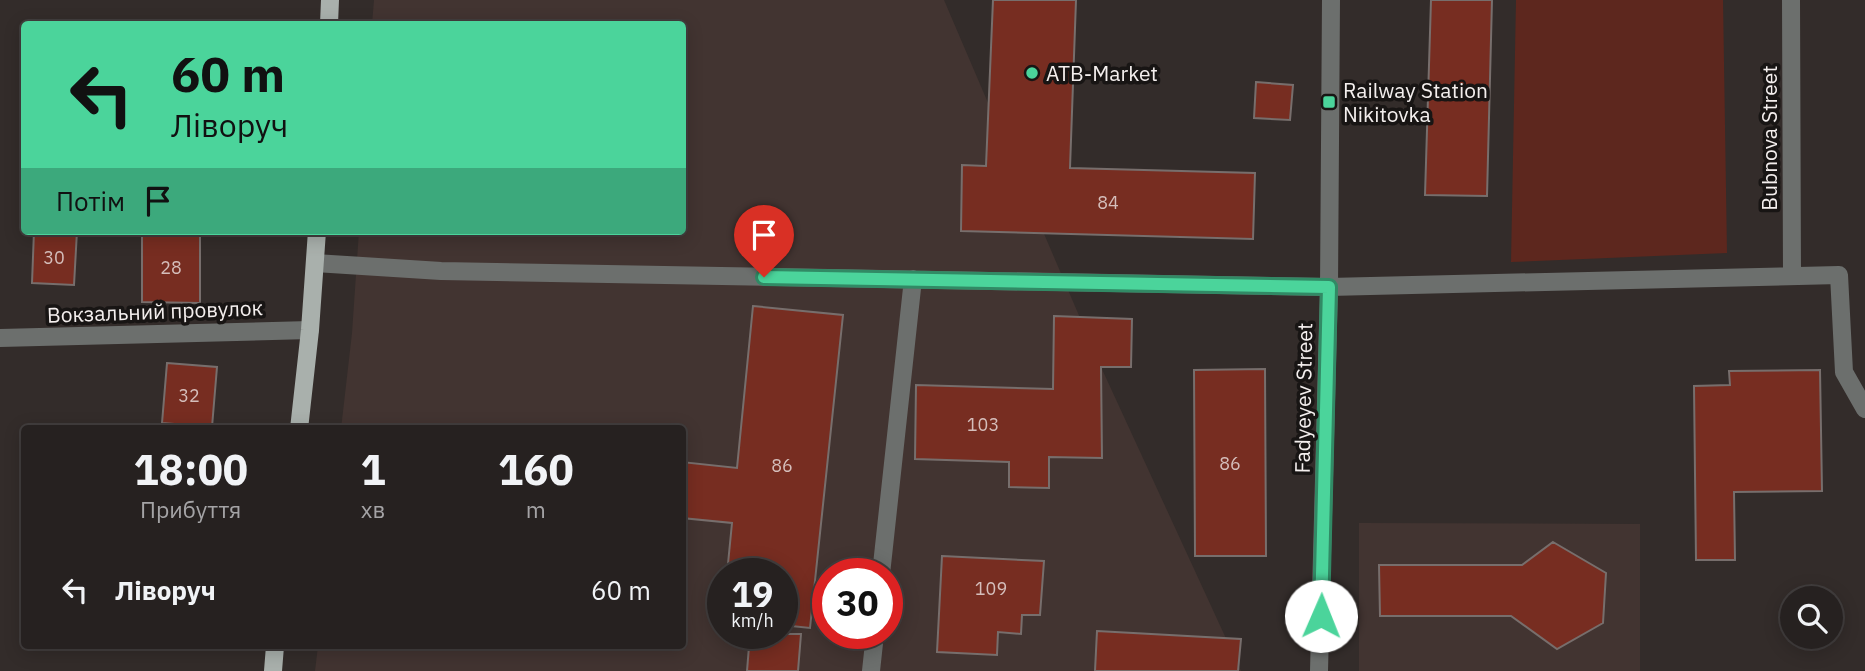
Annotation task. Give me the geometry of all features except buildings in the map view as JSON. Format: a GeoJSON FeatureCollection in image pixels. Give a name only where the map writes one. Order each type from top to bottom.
{"type":"FeatureCollection","features":[{"type":"Feature","properties":{"kind":"main road"},"geometry":{"type":"LineString","coordinates":[[329,21],[330,0]]}},
{"type":"Feature","properties":{"kind":"main road"},"geometry":{"type":"LineString","coordinates":[[299,425],[317,235]]}},
{"type":"Feature","properties":{"kind":"main road"},"geometry":{"type":"LineString","coordinates":[[273,671],[275,649]]}},
{"type":"Feature","properties":{"kind":"street","name":"Fadyeyev Street"},"geometry":{"type":"LineString","coordinates":[[1319,671],[1329,287],[1331,0]]}},
{"type":"Feature","properties":{"kind":"street","name":"Bubnova Street"},"geometry":{"type":"LineString","coordinates":[[1791,0],[1792,276]]}},
{"type":"Feature","properties":{"kind":"street"},"geometry":{"type":"LineString","coordinates":[[315,263],[452,271],[1329,287],[1839,275],[1844,372],[1865,409]]}},
{"type":"Feature","properties":{"kind":"street"},"geometry":{"type":"LineString","coordinates":[[883,558],[913,279]]}},
{"type":"Feature","properties":{"kind":"street","name":"Вокзальний провулок"},"geometry":{"type":"LineString","coordinates":[[0,338],[310,330]]}},
{"type":"Feature","properties":{"kind":"street"},"geometry":{"type":"LineString","coordinates":[[871,671],[873,649]]}},
{"type":"Feature","properties":{"kind":"shaded area"},"geometry":{"type":"Polygon","coordinates":[[[374,0],[944,0],[1101,367],[1241,671],[315,671],[318,649],[686,649],[686,425],[341,425],[352,333],[359,235],[686,235],[686,21],[372,21],[374,0]]]}},
{"type":"Feature","properties":{"kind":"shaded area"},"geometry":{"type":"Polygon","coordinates":[[[1516,0],[1723,0],[1727,253],[1511,262],[1516,0]]]}},
{"type":"Feature","properties":{"kind":"shaded area"},"geometry":{"type":"Polygon","coordinates":[[[1359,523],[1640,524],[1640,671],[1359,671],[1359,523]]]}},
{"type":"Feature","properties":{"kind":"place","name":"ATB-Market"},"geometry":{"type":"Point","coordinates":[1032,73]}},
{"type":"Feature","properties":{"kind":"place","name":"Railway Station Nikitovka"},"geometry":{"type":"Point","coordinates":[1329,102]}},
{"type":"Feature","properties":{"kind":"route"},"geometry":{"type":"LineString","coordinates":[[764,277],[1329,287],[1321,616]]}}]}
